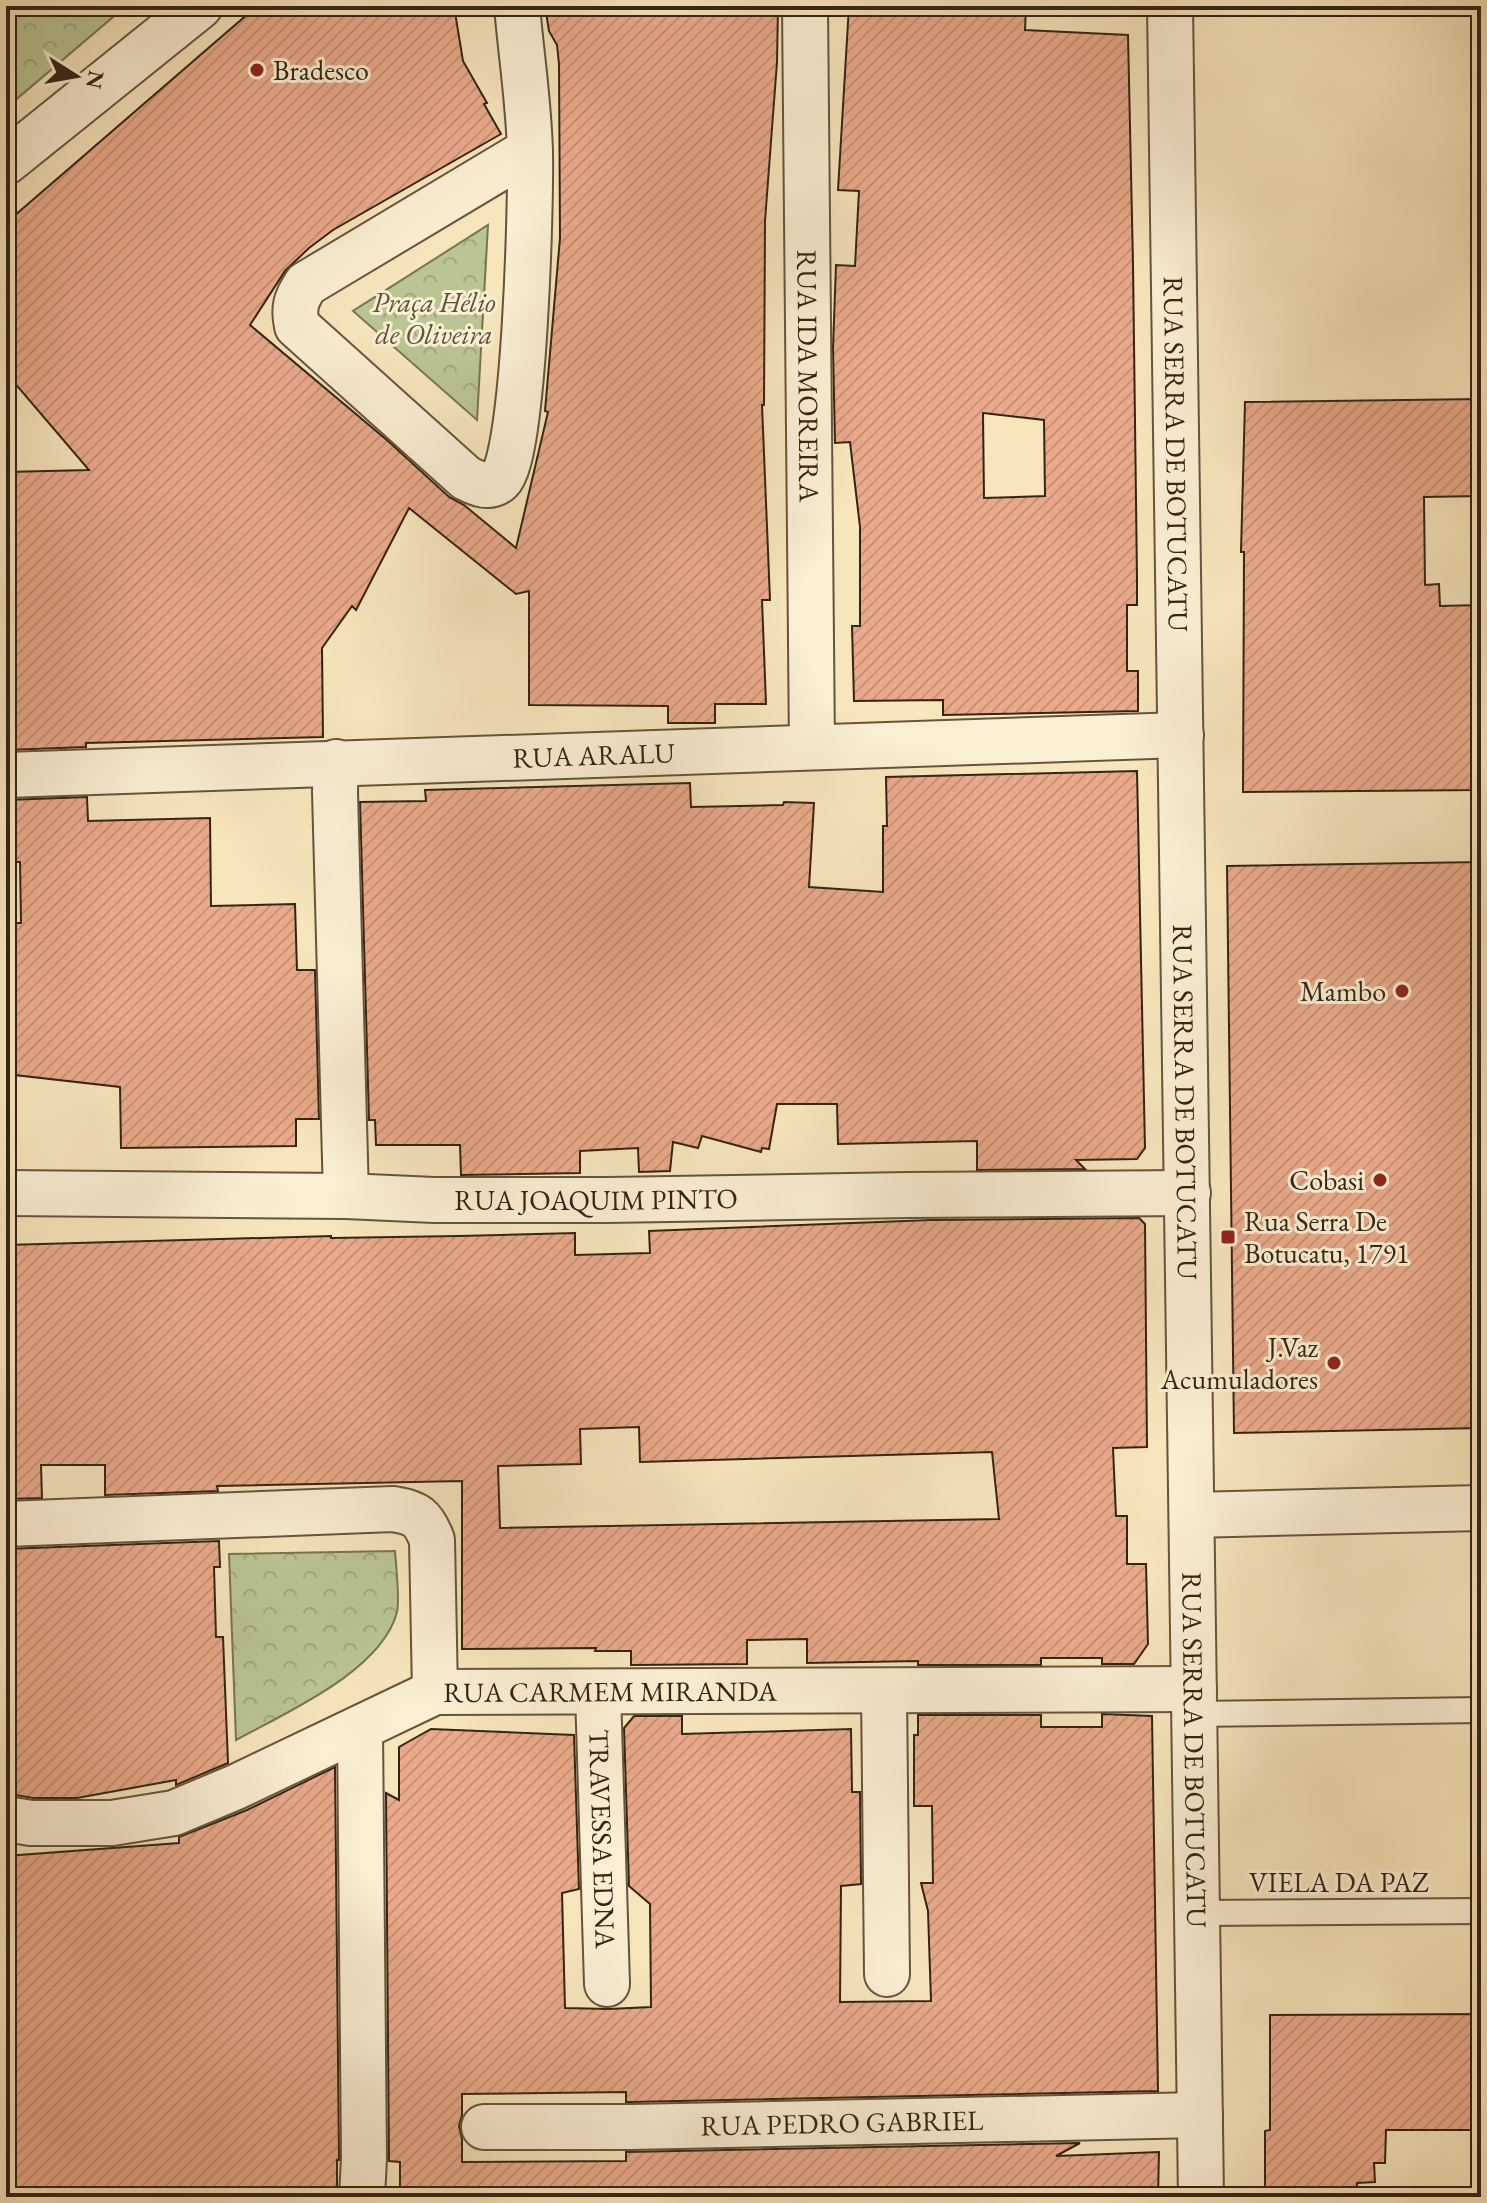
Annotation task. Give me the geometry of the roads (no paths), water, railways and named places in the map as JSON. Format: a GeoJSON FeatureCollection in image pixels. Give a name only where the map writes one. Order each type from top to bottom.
{"type":"FeatureCollection","features":[{"type":"Feature","properties":{"kind":"street"},"geometry":{"type":"LineString","coordinates":[[6,162],[200,6]]}},
{"type":"Feature","properties":{"kind":"street"},"geometry":{"type":"LineString","coordinates":[[517,6],[530,150],[527,304],[507,468],[500,480],[489,486],[466,478],[297,326],[294,311],[297,297],[306,284],[530,150]]}},
{"type":"Feature","properties":{"kind":"street","name":"RUA IDA MOREIRA"},"geometry":{"type":"LineString","coordinates":[[805,6],[812,747]]}},
{"type":"Feature","properties":{"kind":"street","name":"RUA SERRA DE BOTUCATU"},"geometry":{"type":"LineString","coordinates":[[1170,6],[1201,2197]]}},
{"type":"Feature","properties":{"kind":"street","name":"RUA ARALU"},"geometry":{"type":"LineString","coordinates":[[6,775],[1181,735]]}},
{"type":"Feature","properties":{"kind":"street"},"geometry":{"type":"LineString","coordinates":[[336,762],[346,1196]]}},
{"type":"Feature","properties":{"kind":"street","name":"RUA JOAQUIM PINTO"},"geometry":{"type":"LineString","coordinates":[[6,1193],[607,1200],[1188,1193]]}},
{"type":"Feature","properties":{"kind":"street"},"geometry":{"type":"LineString","coordinates":[[1192,1515],[1481,1508]]}},
{"type":"Feature","properties":{"kind":"street"},"geometry":{"type":"LineString","coordinates":[[6,1524],[393,1509],[412,1513],[426,1524],[432,1540],[435,1692]]}},
{"type":"Feature","properties":{"kind":"street"},"geometry":{"type":"LineString","coordinates":[[884,1691],[887,1974]]}},
{"type":"Feature","properties":{"kind":"street","name":"RUA CARMEM MIRANDA"},"geometry":{"type":"LineString","coordinates":[[6,1819],[31,1823],[112,1823],[174,1813],[360,1730],[435,1692],[884,1691],[1194,1702]]}},
{"type":"Feature","properties":{"kind":"street","name":"TRAVESSA EDNA"},"geometry":{"type":"LineString","coordinates":[[598,1693],[607,1984]]}},
{"type":"Feature","properties":{"kind":"street"},"geometry":{"type":"LineString","coordinates":[[360,1730],[362,2197]]}},
{"type":"Feature","properties":{"kind":"street","name":"RUA PEDRO GABRIEL"},"geometry":{"type":"LineString","coordinates":[[484,2127],[647,2127],[1200,2115]]}},
{"type":"Feature","properties":{"kind":"lane"},"geometry":{"type":"LineString","coordinates":[[1194,1702],[1481,1710]]}},
{"type":"Feature","properties":{"kind":"lane","name":"VIELA DA PAZ"},"geometry":{"type":"LineString","coordinates":[[1197,1913],[1481,1911]]}},
{"type":"Feature","properties":{"kind":"place","name":"Bradesco"},"geometry":{"type":"Point","coordinates":[257,70]}},
{"type":"Feature","properties":{"kind":"place","name":"Mambo"},"geometry":{"type":"Point","coordinates":[1402,991]}},
{"type":"Feature","properties":{"kind":"place","name":"Cobasi"},"geometry":{"type":"Point","coordinates":[1380,1180]}},
{"type":"Feature","properties":{"kind":"place","name":"Rua Serra De Botucatu, 1791"},"geometry":{"type":"Point","coordinates":[1228,1237]}},
{"type":"Feature","properties":{"kind":"place","name":"J.Vaz Acumuladores"},"geometry":{"type":"Point","coordinates":[1334,1363]}},
{"type":"Feature","properties":{"kind":"park label","name":"Praça Hélio de Oliveira"},"geometry":{"type":"Point","coordinates":[434,318]}}]}
